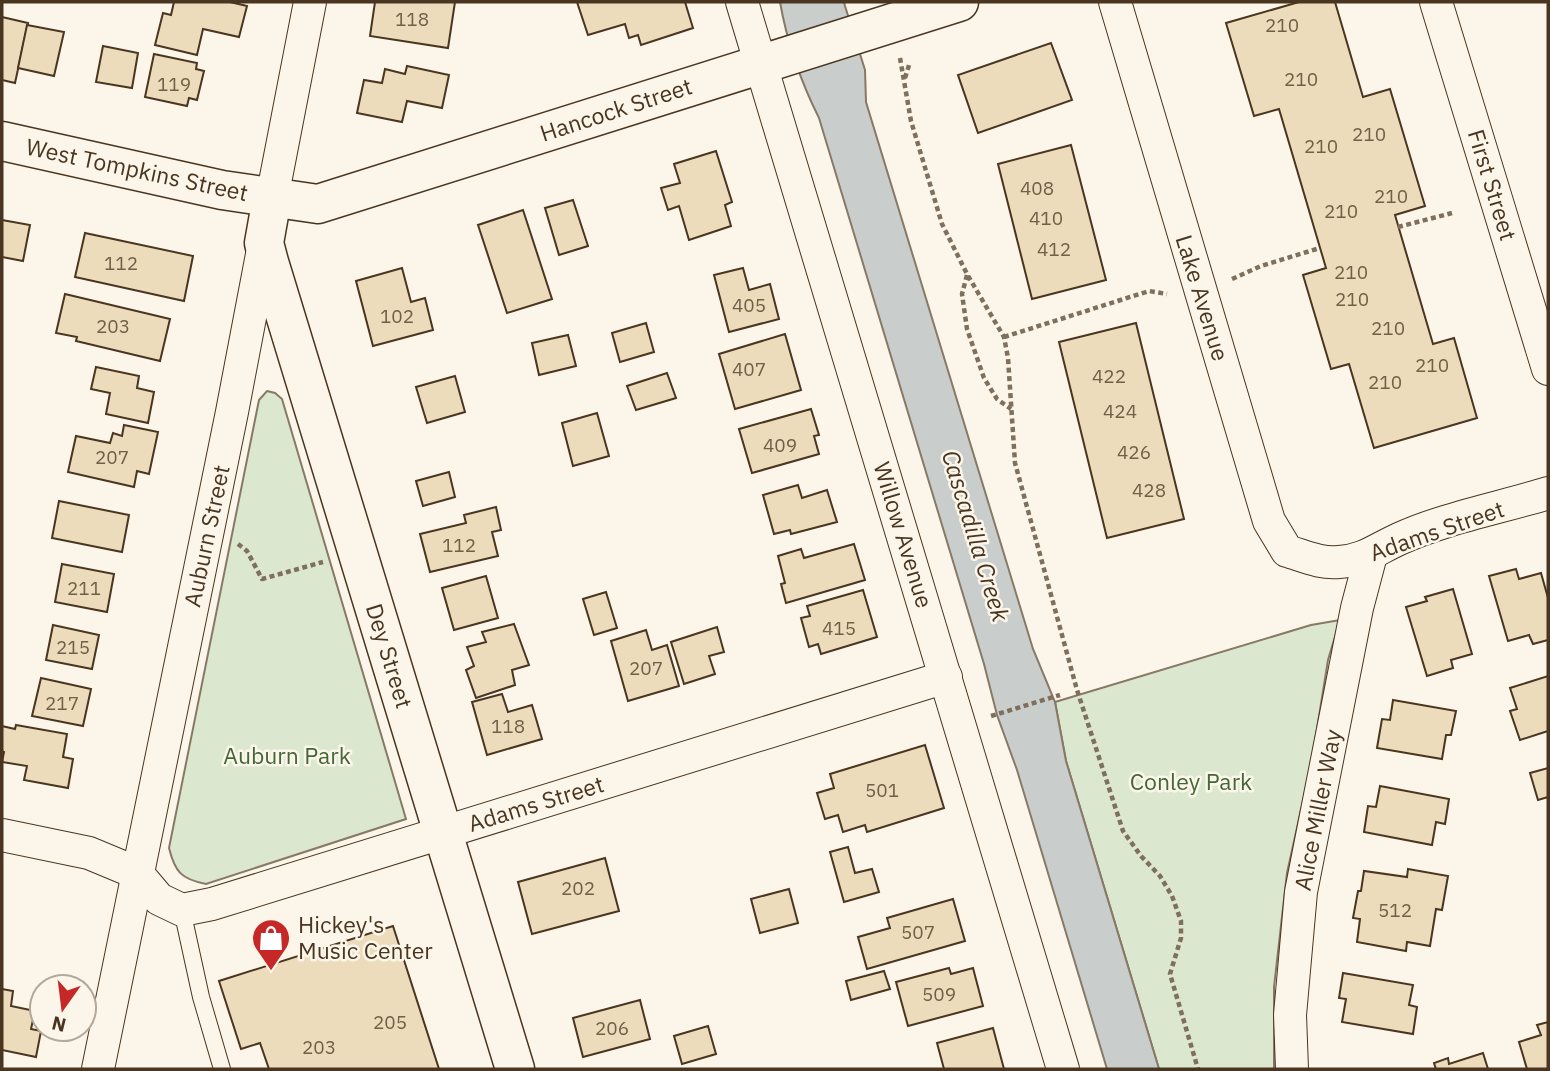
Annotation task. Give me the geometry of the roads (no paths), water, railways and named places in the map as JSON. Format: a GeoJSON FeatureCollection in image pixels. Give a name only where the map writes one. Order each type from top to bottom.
{"type":"FeatureCollection","features":[{"type":"Feature","properties":{"kind":"street","name":"Auburn Street"},"geometry":{"type":"LineString","coordinates":[[98,1069],[207,537],[310,2]]}},
{"type":"Feature","properties":{"kind":"street","name":"Willow Avenue"},"geometry":{"type":"LineString","coordinates":[[742,2],[774,60],[946,677],[1063,1069]]}},
{"type":"Feature","properties":{"kind":"street","name":"Hancock Street"},"geometry":{"type":"LineString","coordinates":[[272,198],[318,204],[774,60],[878,19],[959,2]]}},
{"type":"Feature","properties":{"kind":"street","name":"Lake Avenue"},"geometry":{"type":"LineString","coordinates":[[1115,2],[1269,521],[1287,551],[1326,563]]}},
{"type":"Feature","properties":{"kind":"street","name":"First Street"},"geometry":{"type":"LineString","coordinates":[[1436,2],[1548,369]]}},
{"type":"Feature","properties":{"kind":"street","name":"West Tompkins Street"},"geometry":{"type":"LineString","coordinates":[[2,141],[222,190],[272,198]]}},
{"type":"Feature","properties":{"kind":"street","name":"Dey Street"},"geometry":{"type":"LineString","coordinates":[[264,243],[515,1069]]}},
{"type":"Feature","properties":{"kind":"street","name":"Adams Street"},"geometry":{"type":"LineString","coordinates":[[1326,563],[1371,555],[1398,539],[1548,494]]}},
{"type":"Feature","properties":{"kind":"street","name":"Alice Miller Way"},"geometry":{"type":"LineString","coordinates":[[1292,1069],[1290,1015],[1301,892],[1357,608],[1371,555]]}},
{"type":"Feature","properties":{"kind":"street","name":"Adams Street"},"geometry":{"type":"LineString","coordinates":[[182,910],[212,904],[946,677]]}},
{"type":"Feature","properties":{"kind":"street"},"geometry":{"type":"LineString","coordinates":[[2,835],[89,853],[138,873],[159,900],[182,910]]}},
{"type":"Feature","properties":{"kind":"lane"},"geometry":{"type":"LineString","coordinates":[[182,910],[201,997],[222,1069],[216,1069]]}},
{"type":"Feature","properties":{"kind":"water","name":"Cascadilla Creek"},"geometry":{"type":"Polygon","coordinates":[[[780,2],[844,2],[865,70],[866,102],[1033,649],[1055,702],[1066,761],[1159,1069],[1107,1069],[1017,770],[997,715],[984,664],[819,118],[795,62],[780,2]]]}},
{"type":"Feature","properties":{"kind":"place","name":"Hickey's Music Center"},"geometry":{"type":"Point","coordinates":[271,972]}},
{"type":"Feature","properties":{"kind":"park label","name":"Auburn Park"},"geometry":{"type":"Point","coordinates":[287,756]}},
{"type":"Feature","properties":{"kind":"park label","name":"Conley Park"},"geometry":{"type":"Point","coordinates":[1191,782]}}]}
